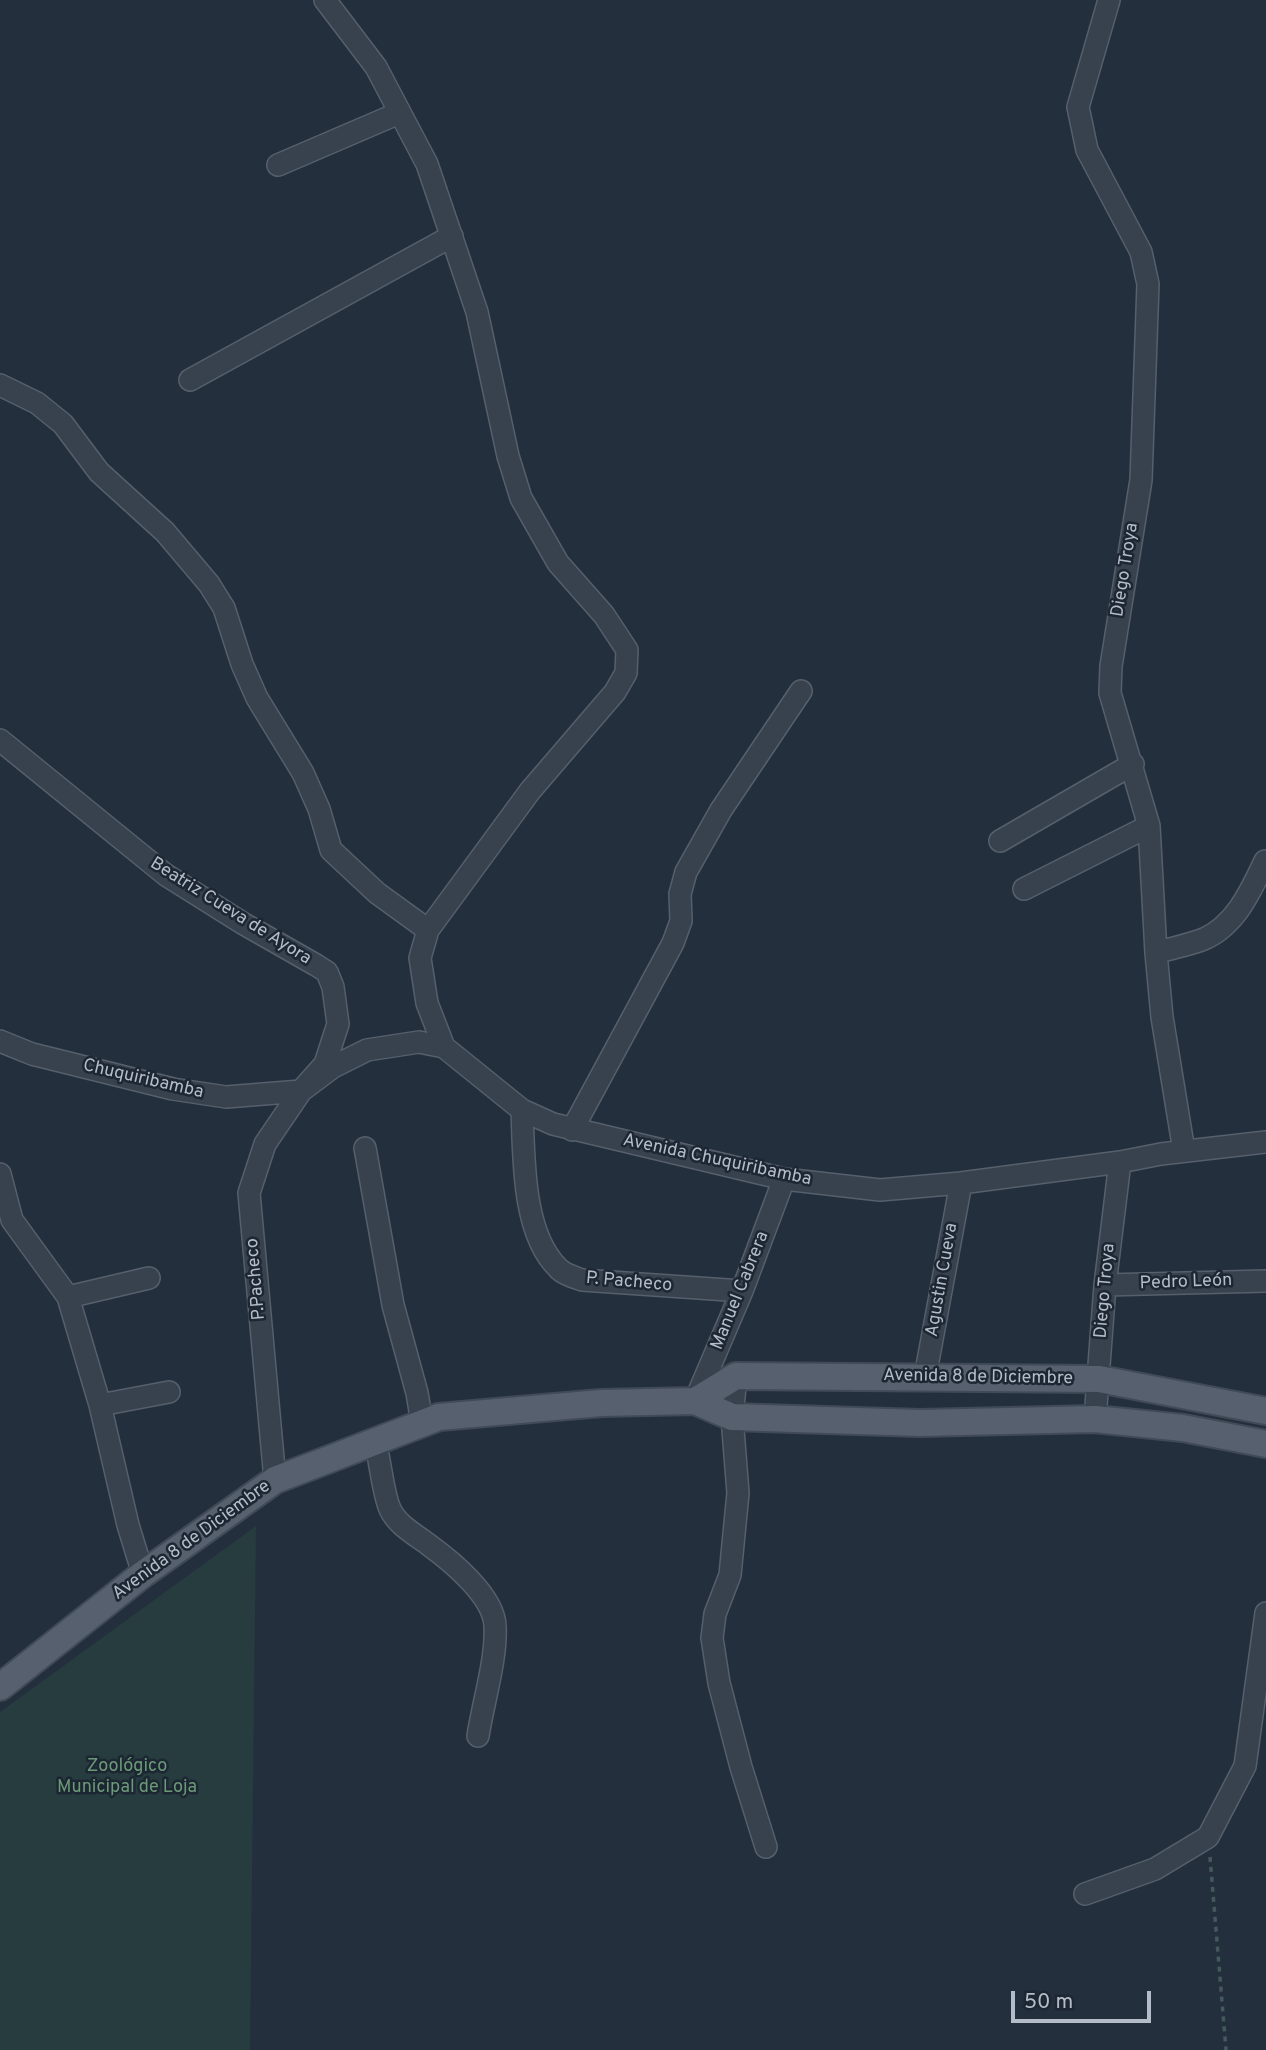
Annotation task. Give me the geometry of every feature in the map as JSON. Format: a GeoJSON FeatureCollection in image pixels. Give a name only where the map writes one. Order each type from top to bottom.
{"type":"FeatureCollection","features":[{"type":"Feature","properties":{"kind":"main road","name":"Avenida 8 de Diciembre"},"geometry":{"type":"LineString","coordinates":[[736,1376],[1099,1380],[1266,1411]]}},
{"type":"Feature","properties":{"kind":"main road"},"geometry":{"type":"LineString","coordinates":[[695,1401],[736,1376]]}},
{"type":"Feature","properties":{"kind":"main road","name":"Avenida 8 de Diciembre"},"geometry":{"type":"LineString","coordinates":[[0,1687],[144,1574],[275,1480],[439,1417],[601,1403],[695,1401],[732,1417],[920,1423],[1095,1419],[1183,1428],[1266,1444]]}},
{"type":"Feature","properties":{"kind":"street"},"geometry":{"type":"LineString","coordinates":[[326,0],[376,67],[427,164],[477,312],[508,456],[521,498],[558,563],[604,615],[627,650],[626,673],[615,692],[530,791],[428,930],[420,958],[427,1003],[444,1047]]}},
{"type":"Feature","properties":{"kind":"street","name":"Diego Troya"},"geometry":{"type":"LineString","coordinates":[[1109,0],[1078,107],[1087,150],[1141,252],[1148,284],[1141,480],[1110,693],[1149,826],[1162,1017],[1184,1151]]}},
{"type":"Feature","properties":{"kind":"street"},"geometry":{"type":"LineString","coordinates":[[278,165],[399,113]]}},
{"type":"Feature","properties":{"kind":"street"},"geometry":{"type":"LineString","coordinates":[[190,380],[452,236]]}},
{"type":"Feature","properties":{"kind":"street"},"geometry":{"type":"LineString","coordinates":[[0,385],[37,403],[63,424],[99,472],[145,511],[209,584],[224,608],[242,664],[257,698],[303,773],[319,809],[331,850],[377,893],[428,930]]}},
{"type":"Feature","properties":{"kind":"street"},"geometry":{"type":"LineString","coordinates":[[572,1130],[673,943],[681,921],[680,894],[686,872],[721,810],[801,691]]}},
{"type":"Feature","properties":{"kind":"street","name":"Beatriz Cueva de Ayora"},"geometry":{"type":"LineString","coordinates":[[0,740],[166,875],[327,972],[333,987],[338,1024],[325,1064],[301,1091]]}},
{"type":"Feature","properties":{"kind":"street"},"geometry":{"type":"LineString","coordinates":[[1000,841],[1133,764]]}},
{"type":"Feature","properties":{"kind":"street"},"geometry":{"type":"LineString","coordinates":[[1024,890],[1149,826]]}},
{"type":"Feature","properties":{"kind":"street"},"geometry":{"type":"LineString","coordinates":[[1156,953],[1206,938],[1227,923],[1243,904],[1265,861]]}},
{"type":"Feature","properties":{"kind":"street","name":"Chuquiribamba"},"geometry":{"type":"LineString","coordinates":[[0,1041],[32,1054],[173,1089],[226,1097],[301,1091]]}},
{"type":"Feature","properties":{"kind":"street"},"geometry":{"type":"LineString","coordinates":[[301,1091],[333,1067],[368,1049],[419,1042],[444,1047]]}},
{"type":"Feature","properties":{"kind":"street","name":"Avenida Chuquiribamba"},"geometry":{"type":"LineString","coordinates":[[444,1047],[522,1110],[553,1124],[784,1180],[880,1190],[961,1183],[1266,1142]]}},
{"type":"Feature","properties":{"kind":"street","name":"P.Pacheco"},"geometry":{"type":"LineString","coordinates":[[275,1480],[249,1193],[265,1144],[301,1091]]}},
{"type":"Feature","properties":{"kind":"street","name":"P. Pacheco"},"geometry":{"type":"LineString","coordinates":[[522,1110],[524,1158],[536,1233],[559,1270],[582,1280],[742,1291]]}},
{"type":"Feature","properties":{"kind":"street"},"geometry":{"type":"LineString","coordinates":[[365,1148],[393,1305],[417,1393],[422,1423]]}},
{"type":"Feature","properties":{"kind":"street","name":"Diego Troya"},"geometry":{"type":"LineString","coordinates":[[1095,1419],[1105,1285],[1121,1162]]}},
{"type":"Feature","properties":{"kind":"street"},"geometry":{"type":"LineString","coordinates":[[0,1174],[12,1220],[68,1297],[100,1405],[128,1525],[144,1574]]}},
{"type":"Feature","properties":{"kind":"street","name":"Manuel Cabrera"},"geometry":{"type":"LineString","coordinates":[[695,1401],[742,1291],[784,1180]]}},
{"type":"Feature","properties":{"kind":"street","name":"Agustin Cueva"},"geometry":{"type":"LineString","coordinates":[[925,1377],[961,1183]]}},
{"type":"Feature","properties":{"kind":"street"},"geometry":{"type":"LineString","coordinates":[[68,1297],[149,1278]]}},
{"type":"Feature","properties":{"kind":"street","name":"Pedro León"},"geometry":{"type":"LineString","coordinates":[[1105,1285],[1266,1281]]}},
{"type":"Feature","properties":{"kind":"street"},"geometry":{"type":"LineString","coordinates":[[736,1376],[732,1417],[738,1493],[730,1575],[715,1614],[712,1637],[719,1683],[766,1847]]}},
{"type":"Feature","properties":{"kind":"street"},"geometry":{"type":"LineString","coordinates":[[100,1405],[169,1392]]}},
{"type":"Feature","properties":{"kind":"street"},"geometry":{"type":"LineString","coordinates":[[374,1441],[390,1509],[402,1525],[449,1561],[478,1590],[493,1616],[493,1654],[478,1736]]}},
{"type":"Feature","properties":{"kind":"street"},"geometry":{"type":"LineString","coordinates":[[1085,1894],[1155,1869],[1208,1837],[1245,1766],[1266,1613]]}},
{"type":"Feature","properties":{"kind":"path"},"geometry":{"type":"LineString","coordinates":[[1208,1837],[1226,2050]]}},
{"type":"Feature","properties":{"kind":"green space","name":"Zoológico Municipal de Loja"},"geometry":{"type":"Polygon","coordinates":[[[256,1526],[250,2050],[0,2050],[0,1712],[256,1526]]]}}]}
